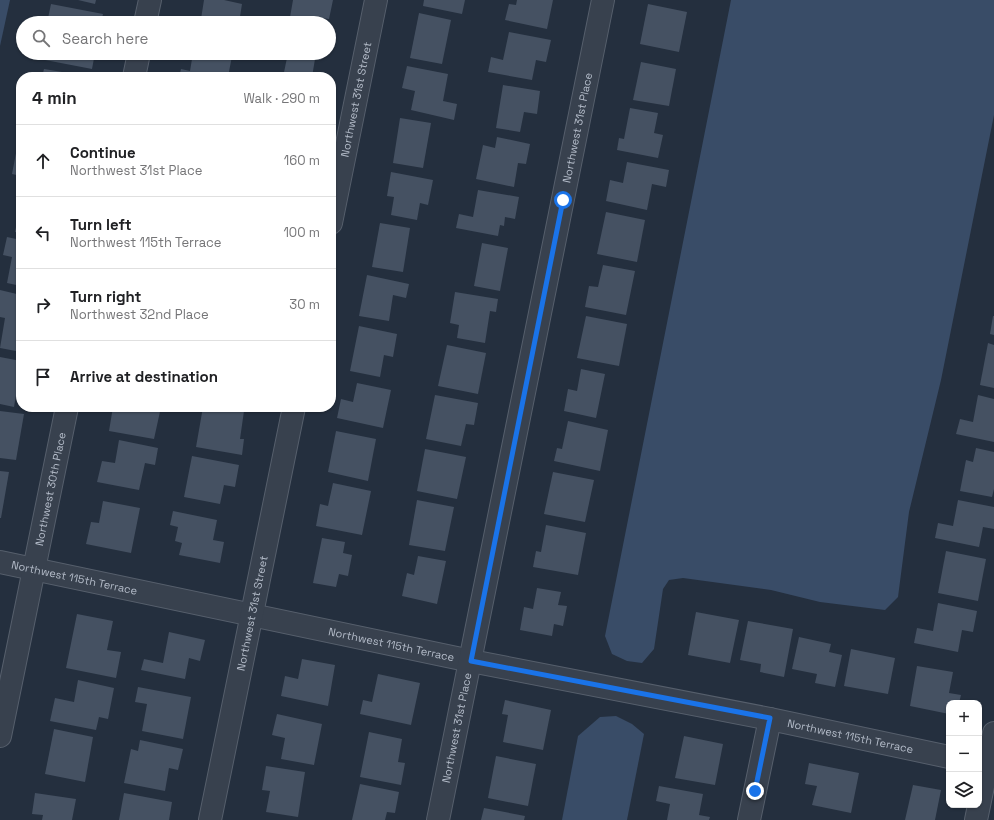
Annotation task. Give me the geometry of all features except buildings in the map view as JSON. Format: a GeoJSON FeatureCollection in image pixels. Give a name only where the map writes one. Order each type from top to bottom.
{"type":"FeatureCollection","features":[{"type":"Feature","properties":{"kind":"street"},"geometry":{"type":"LineString","coordinates":[[147,16],[150,0]]}},
{"type":"Feature","properties":{"kind":"street","name":"Northwest 31st Street"},"geometry":{"type":"LineString","coordinates":[[336,198],[376,0]]}},
{"type":"Feature","properties":{"kind":"street","name":"Northwest 31st Place"},"geometry":{"type":"LineString","coordinates":[[438,820],[603,0]]}},
{"type":"Feature","properties":{"kind":"street"},"geometry":{"type":"LineString","coordinates":[[135,72],[138,60]]}},
{"type":"Feature","properties":{"kind":"street","name":"Northwest 30th Place"},"geometry":{"type":"LineString","coordinates":[[0,736],[66,412]]}},
{"type":"Feature","properties":{"kind":"street","name":"Northwest 31st Street"},"geometry":{"type":"LineString","coordinates":[[210,820],[293,412]]}},
{"type":"Feature","properties":{"kind":"street","name":"Northwest 115th Terrace"},"geometry":{"type":"LineString","coordinates":[[0,562],[471,661],[770,718],[946,756]]}},
{"type":"Feature","properties":{"kind":"street"},"geometry":{"type":"LineString","coordinates":[[749,820],[770,718]]}},
{"type":"Feature","properties":{"kind":"street"},"geometry":{"type":"LineString","coordinates":[[976,820],[994,733]]}},
{"type":"Feature","properties":{"kind":"water"},"geometry":{"type":"Polygon","coordinates":[[[0,0],[10,0],[0,46],[0,0]]]}},
{"type":"Feature","properties":{"kind":"water"},"geometry":{"type":"Polygon","coordinates":[[[731,0],[994,0],[994,115],[941,380],[909,512],[898,597],[885,610],[820,602],[771,590],[683,578],[669,580],[663,589],[654,649],[642,663],[627,661],[612,654],[605,636],[731,0]]]}},
{"type":"Feature","properties":{"kind":"water"},"geometry":{"type":"Polygon","coordinates":[[[616,716],[632,724],[644,734],[627,820],[562,820],[578,736],[600,717],[616,716]]]}},
{"type":"Feature","properties":{"kind":"route"},"geometry":{"type":"LineString","coordinates":[[563,200],[471,661],[770,718],[755,791]]}}]}
